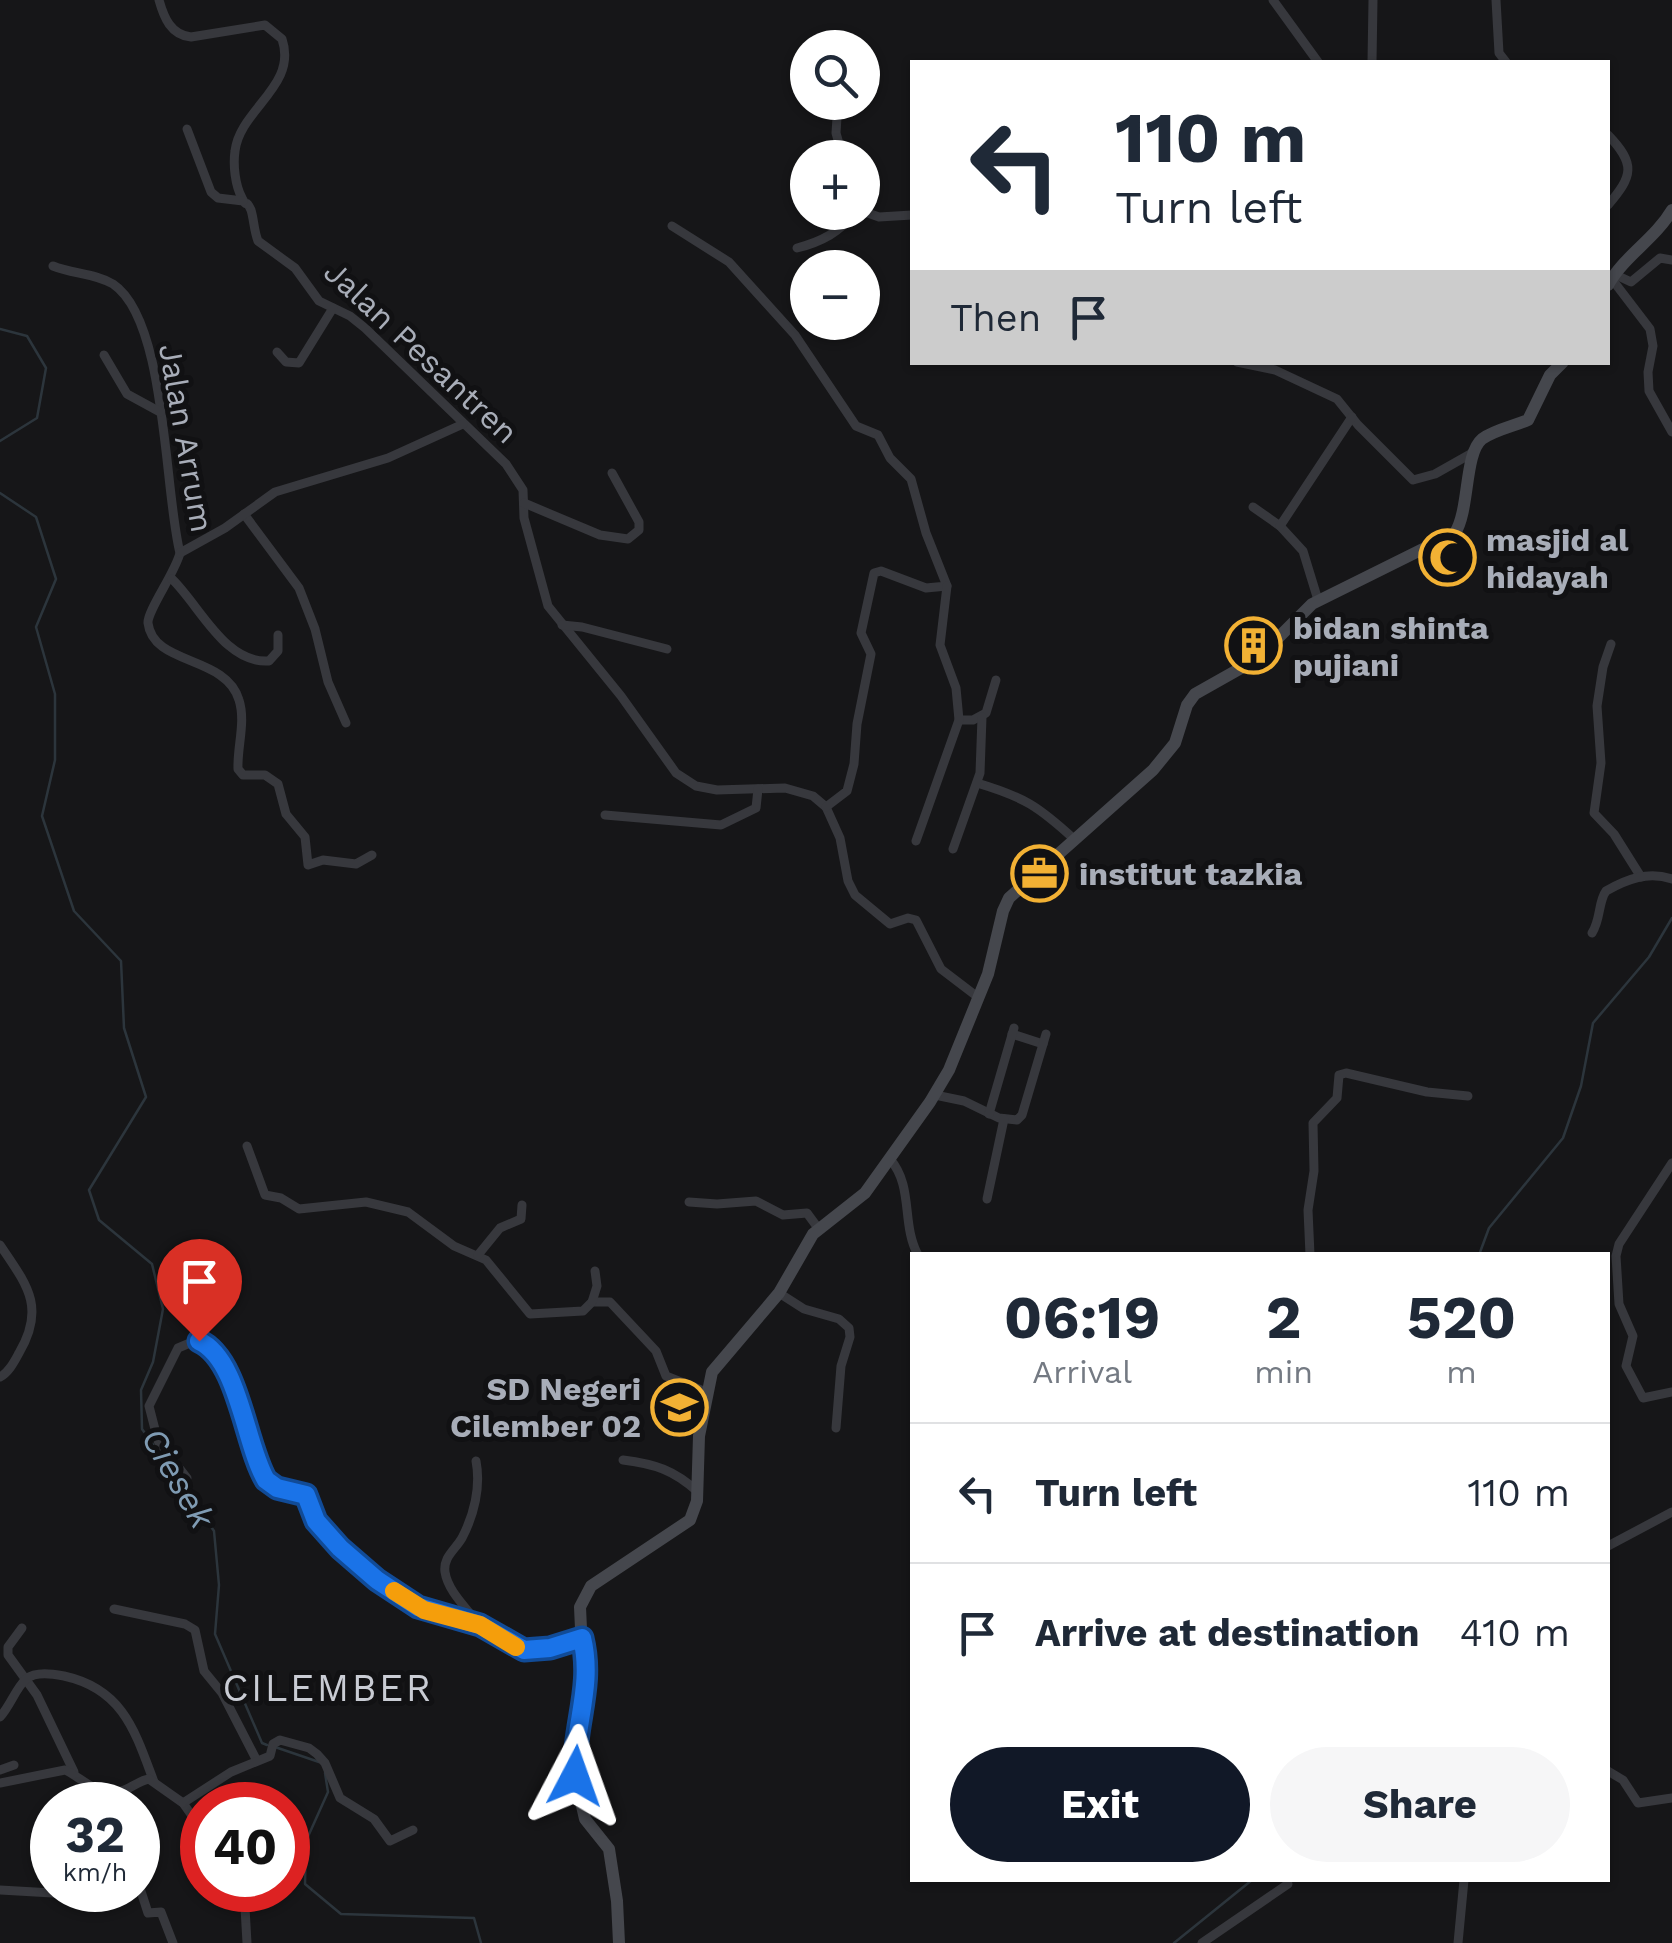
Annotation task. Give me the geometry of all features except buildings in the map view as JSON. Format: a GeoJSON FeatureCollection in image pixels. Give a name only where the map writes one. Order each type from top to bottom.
{"type":"FeatureCollection","features":[{"type":"Feature","properties":{"kind":"street","name":"Jalan Pesantren"},"geometry":{"type":"LineString","coordinates":[[159,0],[166,19],[181,36],[265,26],[282,38],[286,54],[278,81],[236,144],[234,166],[258,241],[295,268],[319,301],[366,328],[506,464],[522,488],[524,518],[548,606],[680,777],[696,786],[717,790],[804,792],[826,807]]}},
{"type":"Feature","properties":{"kind":"street"},"geometry":{"type":"LineString","coordinates":[[1273,0],[1317,60]]}},
{"type":"Feature","properties":{"kind":"street"},"geometry":{"type":"LineString","coordinates":[[1372,60],[1373,0]]}},
{"type":"Feature","properties":{"kind":"street"},"geometry":{"type":"LineString","coordinates":[[1496,0],[1499,53],[1504,60]]}},
{"type":"Feature","properties":{"kind":"street"},"geometry":{"type":"LineString","coordinates":[[187,129],[211,192],[218,198],[243,201]]}},
{"type":"Feature","properties":{"kind":"street"},"geometry":{"type":"LineString","coordinates":[[1610,137],[1622,151],[1629,172],[1626,183],[1610,203]]}},
{"type":"Feature","properties":{"kind":"street"},"geometry":{"type":"LineString","coordinates":[[1611,279],[1672,210]]}},
{"type":"Feature","properties":{"kind":"street"},"geometry":{"type":"LineString","coordinates":[[880,217],[910,215]]}},
{"type":"Feature","properties":{"kind":"street"},"geometry":{"type":"LineString","coordinates":[[672,226],[729,262],[795,335],[856,426],[878,435],[890,458],[910,479],[946,586],[940,645],[956,688],[959,720],[916,840]]}},
{"type":"Feature","properties":{"kind":"street"},"geometry":{"type":"LineString","coordinates":[[797,248],[820,242],[837,230]]}},
{"type":"Feature","properties":{"kind":"street"},"geometry":{"type":"LineString","coordinates":[[1611,279],[1632,282],[1660,258],[1672,260]]}},
{"type":"Feature","properties":{"kind":"street","name":"Jalan Arrum"},"geometry":{"type":"LineString","coordinates":[[53,266],[103,279],[125,297],[150,354],[180,553]]}},
{"type":"Feature","properties":{"kind":"street"},"geometry":{"type":"LineString","coordinates":[[1611,279],[1650,329],[1649,391],[1672,432]]}},
{"type":"Feature","properties":{"kind":"street"},"geometry":{"type":"LineString","coordinates":[[277,352],[289,363],[299,363],[334,308]]}},
{"type":"Feature","properties":{"kind":"street"},"geometry":{"type":"LineString","coordinates":[[104,354],[127,394],[160,412]]}},
{"type":"Feature","properties":{"kind":"street"},"geometry":{"type":"LineString","coordinates":[[1251,365],[1299,379],[1338,398],[1413,480],[1435,474],[1474,452]]}},
{"type":"Feature","properties":{"kind":"street"},"geometry":{"type":"LineString","coordinates":[[619,1943],[608,1849],[585,1819],[575,1776],[576,1739],[589,1668],[580,1607],[586,1592],[685,1525],[694,1512],[706,1392],[717,1364],[780,1294],[818,1228],[862,1196],[935,1095],[979,998],[994,956],[1005,904],[1037,870],[1119,804],[1162,760],[1177,738],[1187,705],[1195,694],[1254,662],[1299,614],[1318,600],[1455,532],[1474,452],[1482,440],[1528,420],[1547,380],[1560,365]]}},
{"type":"Feature","properties":{"kind":"street"},"geometry":{"type":"LineString","coordinates":[[1280,526],[1352,417]]}},
{"type":"Feature","properties":{"kind":"street"},"geometry":{"type":"LineString","coordinates":[[372,856],[356,864],[323,860],[309,866],[305,837],[286,815],[278,784],[267,776],[239,772],[241,712],[234,690],[213,670],[164,650],[149,627],[150,614],[172,578],[180,553],[286,488],[388,458],[463,424]]}},
{"type":"Feature","properties":{"kind":"street"},"geometry":{"type":"LineString","coordinates":[[524,503],[600,535],[628,538],[640,527],[612,473]]}},
{"type":"Feature","properties":{"kind":"street"},"geometry":{"type":"LineString","coordinates":[[1253,506],[1280,526],[1303,551],[1318,600]]}},
{"type":"Feature","properties":{"kind":"street"},"geometry":{"type":"LineString","coordinates":[[244,514],[300,588],[328,682],[346,722]]}},
{"type":"Feature","properties":{"kind":"street"},"geometry":{"type":"LineString","coordinates":[[946,586],[926,588],[881,571],[874,573],[861,633],[870,648],[871,660],[857,724],[854,764],[843,796],[826,807],[841,841],[848,881],[857,898],[890,924],[906,918],[916,920],[941,969],[979,998]]}},
{"type":"Feature","properties":{"kind":"street"},"geometry":{"type":"LineString","coordinates":[[172,578],[226,644],[242,654],[269,661],[278,651],[278,635]]}},
{"type":"Feature","properties":{"kind":"street"},"geometry":{"type":"LineString","coordinates":[[562,626],[582,627],[668,650]]}},
{"type":"Feature","properties":{"kind":"street"},"geometry":{"type":"LineString","coordinates":[[1610,644],[1597,706],[1601,763],[1594,812],[1614,834],[1641,876]]}},
{"type":"Feature","properties":{"kind":"street"},"geometry":{"type":"LineString","coordinates":[[952,849],[977,783],[983,749],[982,717],[989,708],[996,680]]}},
{"type":"Feature","properties":{"kind":"street"},"geometry":{"type":"LineString","coordinates":[[959,720],[982,717]]}},
{"type":"Feature","properties":{"kind":"street"},"geometry":{"type":"LineString","coordinates":[[977,783],[1038,807],[1074,839]]}},
{"type":"Feature","properties":{"kind":"street"},"geometry":{"type":"LineString","coordinates":[[605,815],[726,824],[756,808],[758,789]]}},
{"type":"Feature","properties":{"kind":"street"},"geometry":{"type":"LineString","coordinates":[[1592,933],[1601,916],[1603,894],[1641,876],[1672,879]]}},
{"type":"Feature","properties":{"kind":"street"},"geometry":{"type":"LineString","coordinates":[[935,1095],[964,1101],[988,1114],[1004,1119],[1017,1120],[1022,1115],[1044,1039],[1013,1031],[988,1114]]}},
{"type":"Feature","properties":{"kind":"street"},"geometry":{"type":"LineString","coordinates":[[1310,1252],[1312,1123],[1337,1098],[1339,1075],[1346,1072],[1427,1092],[1468,1096]]}},
{"type":"Feature","properties":{"kind":"street"},"geometry":{"type":"LineString","coordinates":[[987,1199],[1004,1119]]}},
{"type":"Feature","properties":{"kind":"street"},"geometry":{"type":"LineString","coordinates":[[247,1146],[265,1195],[302,1209],[366,1202],[408,1212],[454,1246],[478,1255],[499,1274],[530,1314],[582,1311],[592,1302],[597,1286],[595,1272]]}},
{"type":"Feature","properties":{"kind":"street"},"geometry":{"type":"LineString","coordinates":[[890,1159],[904,1184],[908,1228],[917,1252]]}},
{"type":"Feature","properties":{"kind":"street"},"geometry":{"type":"LineString","coordinates":[[1672,1163],[1619,1244],[1616,1256],[1620,1304],[1632,1336],[1626,1363],[1631,1380],[1643,1398],[1672,1392]]}},
{"type":"Feature","properties":{"kind":"street"},"geometry":{"type":"LineString","coordinates":[[689,1202],[756,1201],[783,1216],[806,1213],[818,1228]]}},
{"type":"Feature","properties":{"kind":"street"},"geometry":{"type":"LineString","coordinates":[[478,1255],[500,1228],[521,1219],[522,1205]]}},
{"type":"Feature","properties":{"kind":"street"},"geometry":{"type":"LineString","coordinates":[[0,1245],[33,1303],[34,1316],[24,1345],[0,1378]]}},
{"type":"Feature","properties":{"kind":"street"},"geometry":{"type":"LineString","coordinates":[[780,1294],[804,1309],[839,1318],[849,1328],[836,1428]]}},
{"type":"Feature","properties":{"kind":"street"},"geometry":{"type":"LineString","coordinates":[[592,1302],[609,1302],[614,1306],[656,1351],[668,1378],[706,1392]]}},
{"type":"Feature","properties":{"kind":"street"},"geometry":{"type":"LineString","coordinates":[[186,1478],[158,1441],[149,1406],[178,1348],[196,1340],[208,1346],[228,1378],[266,1480],[277,1488],[306,1495],[322,1528],[377,1580],[424,1610],[480,1625],[524,1650],[550,1648],[582,1638]]}},
{"type":"Feature","properties":{"kind":"street"},"geometry":{"type":"LineString","coordinates":[[623,1460],[678,1473],[698,1492]]}},
{"type":"Feature","properties":{"kind":"street"},"geometry":{"type":"LineString","coordinates":[[476,1461],[477,1494],[466,1528],[448,1557],[445,1570],[451,1588],[480,1625]]}},
{"type":"Feature","properties":{"kind":"street"},"geometry":{"type":"LineString","coordinates":[[1610,1545],[1672,1512]]}},
{"type":"Feature","properties":{"kind":"street"},"geometry":{"type":"LineString","coordinates":[[114,1609],[185,1624],[194,1630],[204,1671],[218,1687],[256,1759]]}},
{"type":"Feature","properties":{"kind":"street"},"geometry":{"type":"LineString","coordinates":[[22,1628],[7,1650],[14,1666],[37,1695],[75,1775]]}},
{"type":"Feature","properties":{"kind":"street"},"geometry":{"type":"LineString","coordinates":[[0,1717],[25,1680],[34,1675],[54,1674],[105,1692],[130,1723],[154,1782]]}},
{"type":"Feature","properties":{"kind":"street"},"geometry":{"type":"LineString","coordinates":[[218,1782],[282,1741],[310,1748],[317,1754],[328,1768],[340,1798],[374,1819],[390,1840],[413,1830]]}},
{"type":"Feature","properties":{"kind":"street"},"geometry":{"type":"LineString","coordinates":[[0,1770],[14,1765]]}},
{"type":"Feature","properties":{"kind":"street"},"geometry":{"type":"LineString","coordinates":[[0,1784],[65,1770],[88,1782]]}},
{"type":"Feature","properties":{"kind":"street"},"geometry":{"type":"LineString","coordinates":[[1610,1772],[1623,1780],[1640,1804],[1672,1798]]}},
{"type":"Feature","properties":{"kind":"street"},"geometry":{"type":"LineString","coordinates":[[137,1782],[154,1782]]}},
{"type":"Feature","properties":{"kind":"street"},"geometry":{"type":"LineString","coordinates":[[1458,1943],[1464,1882]]}},
{"type":"Feature","properties":{"kind":"street"},"geometry":{"type":"LineString","coordinates":[[1202,1943],[1288,1884]]}},
{"type":"Feature","properties":{"kind":"street"},"geometry":{"type":"LineString","coordinates":[[0,1890],[30,1892]]}},
{"type":"Feature","properties":{"kind":"street"},"geometry":{"type":"LineString","coordinates":[[160,1912],[172,1943]]}},
{"type":"Feature","properties":{"kind":"street"},"geometry":{"type":"LineString","coordinates":[[245,1912],[247,1943]]}},
{"type":"Feature","properties":{"kind":"waterway","name":"Ciesek"},"geometry":{"type":"LineString","coordinates":[[0,329],[27,336],[46,368],[37,418],[0,441]]}},
{"type":"Feature","properties":{"kind":"waterway","name":"Ciesek"},"geometry":{"type":"LineString","coordinates":[[0,493],[36,517],[56,579],[36,627],[55,694],[55,760],[42,816],[74,911],[121,961],[124,1028],[146,1097],[89,1190],[99,1220],[152,1264],[163,1309],[153,1362],[141,1390],[142,1429],[214,1531],[219,1585],[215,1634],[262,1743],[267,1745]]}},
{"type":"Feature","properties":{"kind":"waterway"},"geometry":{"type":"LineString","coordinates":[[1480,1252],[1489,1228],[1563,1138],[1581,1086],[1593,1023],[1649,957],[1672,918]]}},
{"type":"Feature","properties":{"kind":"waterway","name":"Ciesek"},"geometry":{"type":"LineString","coordinates":[[275,1747],[319,1762]]}},
{"type":"Feature","properties":{"kind":"waterway","name":"Ciesek"},"geometry":{"type":"LineString","coordinates":[[325,1773],[328,1792],[306,1841],[305,1884],[341,1914],[474,1918],[481,1943]]}},
{"type":"Feature","properties":{"kind":"waterway"},"geometry":{"type":"LineString","coordinates":[[1174,1943],[1250,1882]]}},
{"type":"Feature","properties":{"kind":"slow traffic"},"geometry":{"type":"LineString","coordinates":[[394,1591],[424,1610],[480,1625],[516,1647]]}},
{"type":"Feature","properties":{"kind":"place","name":"masjid al hidayah"},"geometry":{"type":"Point","coordinates":[1447,558]}},
{"type":"Feature","properties":{"kind":"place","name":"bidan shinta pujiani"},"geometry":{"type":"Point","coordinates":[1254,646]}},
{"type":"Feature","properties":{"kind":"place","name":"institut tazkia"},"geometry":{"type":"Point","coordinates":[1040,874]}},
{"type":"Feature","properties":{"kind":"place","name":"SD Negeri Cilember 02"},"geometry":{"type":"Point","coordinates":[680,1407]}},
{"type":"Feature","properties":{"kind":"district","name":"CILEMBER"},"geometry":{"type":"Point","coordinates":[328,1688]}},
{"type":"Feature","properties":{"kind":"route"},"geometry":{"type":"LineString","coordinates":[[199,1341],[208,1346],[228,1378],[266,1480],[277,1488],[306,1495],[316,1521],[377,1580],[418,1607],[480,1625],[524,1650],[550,1648],[582,1638],[589,1668],[576,1739],[575,1776]]}}]}
